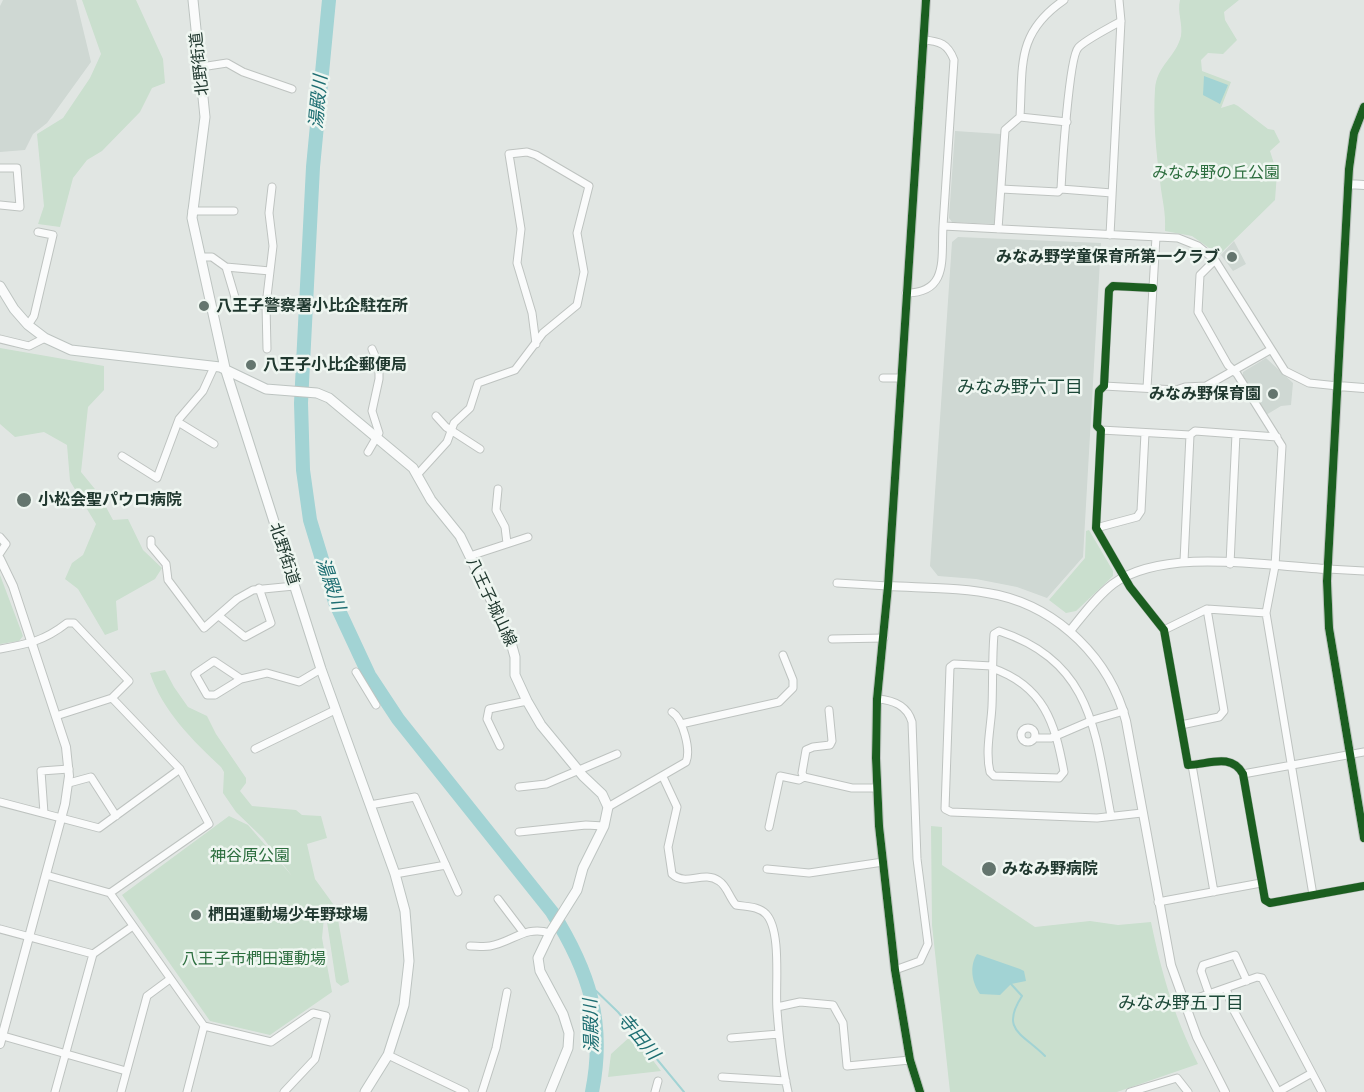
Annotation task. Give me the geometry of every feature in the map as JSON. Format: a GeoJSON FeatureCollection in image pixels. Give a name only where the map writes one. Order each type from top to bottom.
{"type":"FeatureCollection","features":[{"type":"Feature","properties":{"kind":"main road","name":"北野街道"},"geometry":{"type":"LineString","coordinates":[[193,0],[205,126],[192,212],[225,368],[321,669],[395,874],[405,911],[409,962],[402,1015],[388,1055],[365,1092]]}},
{"type":"Feature","properties":{"kind":"main road"},"geometry":{"type":"LineString","coordinates":[[0,286],[14,309],[28,325],[45,338],[84,353],[225,368]]}},
{"type":"Feature","properties":{"kind":"main road","name":"八王子城山線"},"geometry":{"type":"LineString","coordinates":[[225,368],[261,388],[314,392],[334,402],[378,437],[417,475],[430,500],[454,528],[470,556],[510,639],[515,657],[515,675],[527,701],[541,724],[578,770],[602,794],[608,807]]}},
{"type":"Feature","properties":{"kind":"main road"},"geometry":{"type":"LineString","coordinates":[[550,1092],[569,1038],[563,1014],[538,966],[539,955],[577,890],[583,868],[604,826],[608,807]]}},
{"type":"Feature","properties":{"kind":"street"},"geometry":{"type":"LineString","coordinates":[[920,1092],[910,1060],[895,970],[876,788],[877,699],[888,586],[926,0]]}},
{"type":"Feature","properties":{"kind":"street"},"geometry":{"type":"LineString","coordinates":[[998,229],[1005,130],[1020,117],[1023,47],[1044,15],[1064,0]]}},
{"type":"Feature","properties":{"kind":"street"},"geometry":{"type":"LineString","coordinates":[[1110,235],[1121,21],[1119,0]]}},
{"type":"Feature","properties":{"kind":"street"},"geometry":{"type":"LineString","coordinates":[[1062,189],[1061,159],[1072,57],[1076,50],[1121,21]]}},
{"type":"Feature","properties":{"kind":"street"},"geometry":{"type":"LineString","coordinates":[[906,293],[927,291],[937,281],[941,271],[954,60],[951,50],[944,44],[923,40]]}},
{"type":"Feature","properties":{"kind":"street"},"geometry":{"type":"LineString","coordinates":[[201,67],[227,63],[243,72],[292,89]]}},
{"type":"Feature","properties":{"kind":"street"},"geometry":{"type":"LineString","coordinates":[[1364,107],[1352,142],[1348,184],[1328,569],[1329,628],[1364,838]]}},
{"type":"Feature","properties":{"kind":"street"},"geometry":{"type":"LineString","coordinates":[[1020,117],[1066,122]]}},
{"type":"Feature","properties":{"kind":"street"},"geometry":{"type":"LineString","coordinates":[[417,475],[441,452],[454,423],[470,408],[478,383],[515,370],[561,317],[577,305],[584,272],[577,233],[589,186],[527,152],[509,154],[521,230],[517,263],[532,313],[536,344]]}},
{"type":"Feature","properties":{"kind":"street"},"geometry":{"type":"LineString","coordinates":[[0,168],[17,168],[20,207],[0,205]]}},
{"type":"Feature","properties":{"kind":"street"},"geometry":{"type":"LineString","coordinates":[[1348,184],[1364,185]]}},
{"type":"Feature","properties":{"kind":"street"},"geometry":{"type":"LineString","coordinates":[[267,349],[266,305],[270,270],[272,187]]}},
{"type":"Feature","properties":{"kind":"street"},"geometry":{"type":"LineString","coordinates":[[1001,189],[1058,192],[1062,189],[1112,193]]}},
{"type":"Feature","properties":{"kind":"street"},"geometry":{"type":"LineString","coordinates":[[192,212],[234,211]]}},
{"type":"Feature","properties":{"kind":"street"},"geometry":{"type":"LineString","coordinates":[[943,226],[1187,240],[1215,260],[1270,350],[1281,366],[1294,377],[1314,385],[1364,388]]}},
{"type":"Feature","properties":{"kind":"street"},"geometry":{"type":"LineString","coordinates":[[28,325],[34,316],[53,235],[38,231]]}},
{"type":"Feature","properties":{"kind":"street"},"geometry":{"type":"LineString","coordinates":[[1147,388],[1156,237]]}},
{"type":"Feature","properties":{"kind":"street"},"geometry":{"type":"LineString","coordinates":[[201,257],[212,257],[226,267],[270,270]]}},
{"type":"Feature","properties":{"kind":"street"},"geometry":{"type":"LineString","coordinates":[[1215,260],[1200,275],[1198,312],[1282,446],[1275,566],[1266,613],[1312,895]]}},
{"type":"Feature","properties":{"kind":"street"},"geometry":{"type":"LineString","coordinates":[[226,267],[237,304],[266,305]]}},
{"type":"Feature","properties":{"kind":"street"},"geometry":{"type":"LineString","coordinates":[[1153,288],[1113,286],[1109,290],[1104,386],[1099,391],[1097,426],[1101,430],[1146,433],[1190,435],[1195,431],[1277,437]]}},
{"type":"Feature","properties":{"kind":"street"},"geometry":{"type":"LineString","coordinates":[[0,339],[29,346],[45,338]]}},
{"type":"Feature","properties":{"kind":"street"},"geometry":{"type":"LineString","coordinates":[[368,452],[378,437],[379,429],[372,411],[378,391],[379,365],[372,349]]}},
{"type":"Feature","properties":{"kind":"street"},"geometry":{"type":"LineString","coordinates":[[1104,386],[1176,390],[1185,387],[1202,387],[1270,350]]}},
{"type":"Feature","properties":{"kind":"street"},"geometry":{"type":"LineString","coordinates":[[122,456],[157,478],[178,423],[203,391],[214,367]]}},
{"type":"Feature","properties":{"kind":"street"},"geometry":{"type":"LineString","coordinates":[[883,378],[901,378]]}},
{"type":"Feature","properties":{"kind":"street"},"geometry":{"type":"LineString","coordinates":[[436,416],[480,448]]}},
{"type":"Feature","properties":{"kind":"street"},"geometry":{"type":"LineString","coordinates":[[178,423],[214,444]]}},
{"type":"Feature","properties":{"kind":"street"},"geometry":{"type":"LineString","coordinates":[[1101,430],[1096,528],[1124,577],[1164,630],[1188,765],[1223,760],[1240,769],[1243,774],[1264,898],[1270,903],[1364,886]]}},
{"type":"Feature","properties":{"kind":"street"},"geometry":{"type":"LineString","coordinates":[[1096,528],[1137,517],[1141,511],[1146,433]]}},
{"type":"Feature","properties":{"kind":"street"},"geometry":{"type":"LineString","coordinates":[[1230,564],[1236,434]]}},
{"type":"Feature","properties":{"kind":"street"},"geometry":{"type":"LineString","coordinates":[[1184,561],[1190,435]]}},
{"type":"Feature","properties":{"kind":"street"},"geometry":{"type":"LineString","coordinates":[[498,489],[496,510],[505,527],[507,543]]}},
{"type":"Feature","properties":{"kind":"street"},"geometry":{"type":"LineString","coordinates":[[0,537],[6,544],[0,553]]}},
{"type":"Feature","properties":{"kind":"street"},"geometry":{"type":"LineString","coordinates":[[470,556],[528,537]]}},
{"type":"Feature","properties":{"kind":"street"},"geometry":{"type":"LineString","coordinates":[[151,540],[151,546],[166,564],[168,580],[199,625],[204,628],[237,599],[259,588],[294,586]]}},
{"type":"Feature","properties":{"kind":"street"},"geometry":{"type":"LineString","coordinates":[[0,559],[13,586],[56,716],[69,769],[69,783],[62,818],[1,1038],[65,1053],[126,1071]]}},
{"type":"Feature","properties":{"kind":"street"},"geometry":{"type":"LineString","coordinates":[[1070,632],[1101,595],[1124,577],[1150,566],[1184,561],[1364,571]]}},
{"type":"Feature","properties":{"kind":"street"},"geometry":{"type":"LineString","coordinates":[[837,583],[996,595],[1037,610],[1070,632],[1103,669],[1124,711],[1171,965],[1183,1003],[1200,1044],[1225,1092]]}},
{"type":"Feature","properties":{"kind":"street"},"geometry":{"type":"LineString","coordinates":[[219,616],[245,637],[271,623],[259,588]]}},
{"type":"Feature","properties":{"kind":"street"},"geometry":{"type":"LineString","coordinates":[[1164,630],[1207,609],[1266,613]]}},
{"type":"Feature","properties":{"kind":"street"},"geometry":{"type":"LineString","coordinates":[[1182,725],[1219,717],[1224,711],[1207,609]]}},
{"type":"Feature","properties":{"kind":"street"},"geometry":{"type":"LineString","coordinates":[[0,649],[32,643],[49,637],[67,623],[74,623],[129,681],[112,698],[56,716]]}},
{"type":"Feature","properties":{"kind":"street"},"geometry":{"type":"LineString","coordinates":[[1111,816],[1093,720],[1070,678],[1037,647],[1017,637],[997,631],[994,634],[992,667],[988,770],[991,774],[1062,777],[1064,772],[1057,736],[1037,696],[1017,680],[992,667],[954,664],[950,667],[945,809],[951,812],[1111,816],[1142,813]]}},
{"type":"Feature","properties":{"kind":"street"},"geometry":{"type":"LineString","coordinates":[[831,639],[884,638]]}},
{"type":"Feature","properties":{"kind":"street"},"geometry":{"type":"LineString","coordinates":[[681,724],[779,702],[793,688],[793,680],[783,655]]}},
{"type":"Feature","properties":{"kind":"street"},"geometry":{"type":"LineString","coordinates":[[241,679],[214,661],[195,674],[207,695],[215,695],[241,679],[267,673],[298,682],[321,669]]}},
{"type":"Feature","properties":{"kind":"street"},"geometry":{"type":"LineString","coordinates":[[356,672],[376,705]]}},
{"type":"Feature","properties":{"kind":"street"},"geometry":{"type":"LineString","coordinates":[[110,893],[209,824],[180,769],[112,698]]}},
{"type":"Feature","properties":{"kind":"street"},"geometry":{"type":"LineString","coordinates":[[877,699],[891,700],[900,705],[912,722],[917,859],[928,944],[920,961],[895,970]]}},
{"type":"Feature","properties":{"kind":"street"},"geometry":{"type":"LineString","coordinates":[[500,746],[487,719],[489,709],[527,701]]}},
{"type":"Feature","properties":{"kind":"street"},"geometry":{"type":"LineString","coordinates":[[255,749],[336,710]]}},
{"type":"Feature","properties":{"kind":"street"},"geometry":{"type":"LineString","coordinates":[[804,777],[802,773],[806,750],[830,745],[832,741],[829,710]]}},
{"type":"Feature","properties":{"kind":"street"},"geometry":{"type":"LineString","coordinates":[[1035,738],[1045,739],[1057,736],[1093,720],[1124,711]]}},
{"type":"Feature","properties":{"kind":"street"},"geometry":{"type":"LineString","coordinates":[[608,807],[686,762],[688,756],[681,724],[672,712]]}},
{"type":"Feature","properties":{"kind":"street"},"geometry":{"type":"LineString","coordinates":[[1243,774],[1364,752]]}},
{"type":"Feature","properties":{"kind":"street"},"geometry":{"type":"LineString","coordinates":[[519,787],[546,784],[616,754]]}},
{"type":"Feature","properties":{"kind":"street"},"geometry":{"type":"LineString","coordinates":[[1192,765],[1214,892]]}},
{"type":"Feature","properties":{"kind":"street"},"geometry":{"type":"LineString","coordinates":[[44,813],[41,771],[69,769]]}},
{"type":"Feature","properties":{"kind":"street"},"geometry":{"type":"LineString","coordinates":[[0,802],[99,828],[180,769]]}},
{"type":"Feature","properties":{"kind":"street"},"geometry":{"type":"LineString","coordinates":[[769,827],[780,776],[799,780],[804,777],[852,788],[876,788]]}},
{"type":"Feature","properties":{"kind":"street"},"geometry":{"type":"LineString","coordinates":[[69,783],[91,777],[116,816]]}},
{"type":"Feature","properties":{"kind":"street"},"geometry":{"type":"LineString","coordinates":[[663,777],[677,807],[668,847],[672,874],[684,880],[704,876],[714,878],[724,885],[736,905],[756,908],[768,916],[777,963],[779,1034],[788,1092]]}},
{"type":"Feature","properties":{"kind":"street"},"geometry":{"type":"LineString","coordinates":[[370,805],[415,797],[458,892]]}},
{"type":"Feature","properties":{"kind":"street"},"geometry":{"type":"LineString","coordinates":[[519,832],[586,825],[604,826]]}},
{"type":"Feature","properties":{"kind":"street"},"geometry":{"type":"LineString","coordinates":[[767,869],[808,873],[883,862]]}},
{"type":"Feature","properties":{"kind":"street"},"geometry":{"type":"LineString","coordinates":[[395,874],[446,866]]}},
{"type":"Feature","properties":{"kind":"street"},"geometry":{"type":"LineString","coordinates":[[46,875],[110,893],[204,1026],[271,1042],[313,1013],[326,1016],[315,1059],[284,1092]]}},
{"type":"Feature","properties":{"kind":"street"},"geometry":{"type":"LineString","coordinates":[[1158,902],[1262,883]]}},
{"type":"Feature","properties":{"kind":"street"},"geometry":{"type":"LineString","coordinates":[[498,899],[510,918],[523,932]]}},
{"type":"Feature","properties":{"kind":"street"},"geometry":{"type":"LineString","coordinates":[[55,1092],[93,954],[133,926]]}},
{"type":"Feature","properties":{"kind":"street"},"geometry":{"type":"LineString","coordinates":[[0,929],[93,954]]}},
{"type":"Feature","properties":{"kind":"street"},"geometry":{"type":"LineString","coordinates":[[470,946],[491,946],[523,932],[538,929],[550,933]]}},
{"type":"Feature","properties":{"kind":"street"},"geometry":{"type":"LineString","coordinates":[[1209,994],[1201,971],[1203,965],[1236,955],[1247,981]]}},
{"type":"Feature","properties":{"kind":"street"},"geometry":{"type":"LineString","coordinates":[[1183,1003],[1262,978],[1322,1092]]}},
{"type":"Feature","properties":{"kind":"street"},"geometry":{"type":"LineString","coordinates":[[121,1092],[147,996],[170,979]]}},
{"type":"Feature","properties":{"kind":"street"},"geometry":{"type":"LineString","coordinates":[[1226,988],[1233,1009],[1278,1092],[1312,1073]]}},
{"type":"Feature","properties":{"kind":"street"},"geometry":{"type":"LineString","coordinates":[[482,1092],[496,1048],[507,992]]}},
{"type":"Feature","properties":{"kind":"street"},"geometry":{"type":"LineString","coordinates":[[777,1007],[800,1002],[833,1005],[843,1023],[847,1066],[910,1060]]}},
{"type":"Feature","properties":{"kind":"street"},"geometry":{"type":"LineString","coordinates":[[187,1092],[204,1026]]}},
{"type":"Feature","properties":{"kind":"street"},"geometry":{"type":"LineString","coordinates":[[731,1038],[779,1034]]}},
{"type":"Feature","properties":{"kind":"street"},"geometry":{"type":"LineString","coordinates":[[388,1055],[465,1092]]}},
{"type":"Feature","properties":{"kind":"street"},"geometry":{"type":"LineString","coordinates":[[722,1077],[786,1081]]}},
{"type":"Feature","properties":{"kind":"street"},"geometry":{"type":"LineString","coordinates":[[1130,1092],[1177,1078],[1188,1092]]}},
{"type":"Feature","properties":{"kind":"street"},"geometry":{"type":"LineString","coordinates":[[655,1092],[658,1081]]}},
{"type":"Feature","properties":{"kind":"shaded area"},"geometry":{"type":"Polygon","coordinates":[[[3,0],[76,0],[91,62],[47,123],[33,134],[25,150],[0,152],[0,6],[3,0]]]}},
{"type":"Feature","properties":{"kind":"shaded area"},"geometry":{"type":"Polygon","coordinates":[[[955,131],[1001,134],[995,224],[952,222],[949,218],[955,131]]]}},
{"type":"Feature","properties":{"kind":"shaded area"},"geometry":{"type":"Polygon","coordinates":[[[958,237],[1101,243],[1083,557],[1047,598],[1017,587],[976,579],[938,576],[930,566],[952,242],[958,237]]]}},
{"type":"Feature","properties":{"kind":"shaded area","name":"みなみ野学童保育所第一クラブ"},"geometry":{"type":"Polygon","coordinates":[[[1234,241],[1246,264],[1233,271],[1221,255],[1234,241]]]}},
{"type":"Feature","properties":{"kind":"shaded area","name":"みなみ野保育園"},"geometry":{"type":"Polygon","coordinates":[[[1266,358],[1293,383],[1291,405],[1281,406],[1266,415],[1243,376],[1243,372],[1266,358]]]}},
{"type":"Feature","properties":{"kind":"green space"},"geometry":{"type":"Polygon","coordinates":[[[82,0],[136,0],[163,59],[165,83],[152,88],[140,112],[102,151],[87,160],[73,178],[60,227],[38,224],[44,206],[37,134],[63,118],[90,78],[101,54],[82,0]]]}},
{"type":"Feature","properties":{"kind":"green space","name":"みなみ野の丘公園"},"geometry":{"type":"Polygon","coordinates":[[[1180,0],[1239,0],[1224,12],[1225,20],[1237,40],[1223,54],[1208,53],[1201,60],[1202,71],[1231,82],[1221,108],[1234,104],[1238,106],[1268,129],[1274,130],[1280,142],[1270,151],[1277,173],[1275,200],[1219,255],[1192,236],[1165,231],[1155,135],[1155,89],[1159,74],[1175,50],[1181,36],[1180,0]]]}},
{"type":"Feature","properties":{"kind":"green space"},"geometry":{"type":"Polygon","coordinates":[[[0,348],[104,366],[104,390],[88,407],[81,472],[99,494],[113,520],[128,519],[143,550],[162,568],[155,579],[116,601],[118,630],[105,635],[78,589],[65,579],[72,563],[83,555],[96,524],[70,481],[67,445],[44,432],[15,437],[0,424],[0,348]]]}},
{"type":"Feature","properties":{"kind":"green space"},"geometry":{"type":"Polygon","coordinates":[[[1089,530],[1113,571],[1113,576],[1076,611],[1066,613],[1049,600],[1085,558],[1086,531],[1089,530]]]}},
{"type":"Feature","properties":{"kind":"green space"},"geometry":{"type":"Polygon","coordinates":[[[0,575],[23,636],[19,641],[0,644],[0,575]]]}},
{"type":"Feature","properties":{"kind":"green space","name":"八王子市椚田運動場"},"geometry":{"type":"Polygon","coordinates":[[[165,670],[188,707],[207,716],[216,734],[246,778],[246,783],[240,791],[252,806],[296,810],[302,815],[321,816],[327,838],[307,844],[315,879],[336,908],[349,982],[341,986],[336,982],[327,922],[324,918],[322,938],[332,992],[270,1035],[210,1021],[122,895],[229,816],[248,825],[292,876],[263,838],[236,812],[223,793],[224,772],[221,767],[189,736],[162,700],[150,673],[165,670]]]}},
{"type":"Feature","properties":{"kind":"green space"},"geometry":{"type":"Polygon","coordinates":[[[931,826],[942,827],[942,865],[1035,927],[1090,921],[1118,925],[1151,922],[1170,995],[1198,1064],[1117,1092],[950,1092],[932,925],[931,826]]]}},
{"type":"Feature","properties":{"kind":"green space"},"geometry":{"type":"Polygon","coordinates":[[[633,1034],[661,1071],[608,1077],[611,1054],[633,1034]]]}},
{"type":"Feature","properties":{"kind":"water"},"geometry":{"type":"Polygon","coordinates":[[[1204,76],[1228,85],[1220,104],[1203,95],[1204,76]]]}},
{"type":"Feature","properties":{"kind":"water"},"geometry":{"type":"Polygon","coordinates":[[[977,954],[1024,971],[1026,981],[1011,984],[1000,995],[980,994],[972,974],[977,954]]]}},
{"type":"Feature","properties":{"kind":"waterway","name":"湯殿川"},"geometry":{"type":"LineString","coordinates":[[329,0],[313,167],[301,403],[303,470],[310,520],[335,602],[369,675],[398,719],[552,912],[576,955],[585,976],[595,1020],[597,1043],[592,1092]]}},
{"type":"Feature","properties":{"kind":"waterway"},"geometry":{"type":"LineString","coordinates":[[1011,984],[1022,996],[1013,1016],[1014,1024],[1022,1036],[1045,1056]]}},
{"type":"Feature","properties":{"kind":"waterway","name":"寺田川"},"geometry":{"type":"LineString","coordinates":[[590,985],[618,1012],[684,1092]]}},
{"type":"Feature","properties":{"kind":"cycle path"},"geometry":{"type":"LineString","coordinates":[[920,1092],[910,1060],[895,970],[879,826],[876,758],[877,699],[888,586],[926,0]]}},
{"type":"Feature","properties":{"kind":"cycle path"},"geometry":{"type":"LineString","coordinates":[[1364,107],[1354,133],[1349,169],[1327,581],[1329,628],[1364,838]]}},
{"type":"Feature","properties":{"kind":"cycle path"},"geometry":{"type":"LineString","coordinates":[[1153,288],[1113,286],[1109,290],[1104,386],[1099,391],[1097,426],[1101,430],[1096,528],[1130,587],[1164,630],[1188,765],[1225,761],[1238,767],[1243,774],[1265,900],[1270,903],[1364,886]]}},
{"type":"Feature","properties":{"kind":"place","name":"みなみ野学童保育所第一クラブ"},"geometry":{"type":"Point","coordinates":[1232,257]}},
{"type":"Feature","properties":{"kind":"place","name":"八王子警察署小比企駐在所"},"geometry":{"type":"Point","coordinates":[204,306]}},
{"type":"Feature","properties":{"kind":"place","name":"八王子小比企郵便局"},"geometry":{"type":"Point","coordinates":[251,365]}},
{"type":"Feature","properties":{"kind":"place","name":"みなみ野保育園"},"geometry":{"type":"Point","coordinates":[1273,394]}},
{"type":"Feature","properties":{"kind":"place","name":"小松会聖パウロ病院"},"geometry":{"type":"Point","coordinates":[24,500]}},
{"type":"Feature","properties":{"kind":"place","name":"みなみ野病院"},"geometry":{"type":"Point","coordinates":[989,869]}},
{"type":"Feature","properties":{"kind":"place","name":"椚田運動場少年野球場"},"geometry":{"type":"Point","coordinates":[196,915]}},
{"type":"Feature","properties":{"kind":"district","name":"みなみ野六丁目"},"geometry":{"type":"Point","coordinates":[1020,388]}},
{"type":"Feature","properties":{"kind":"district","name":"みなみ野五丁目"},"geometry":{"type":"Point","coordinates":[1181,1004]}},
{"type":"Feature","properties":{"kind":"park label","name":"神谷原公園"},"geometry":{"type":"Point","coordinates":[250,856]}}]}
